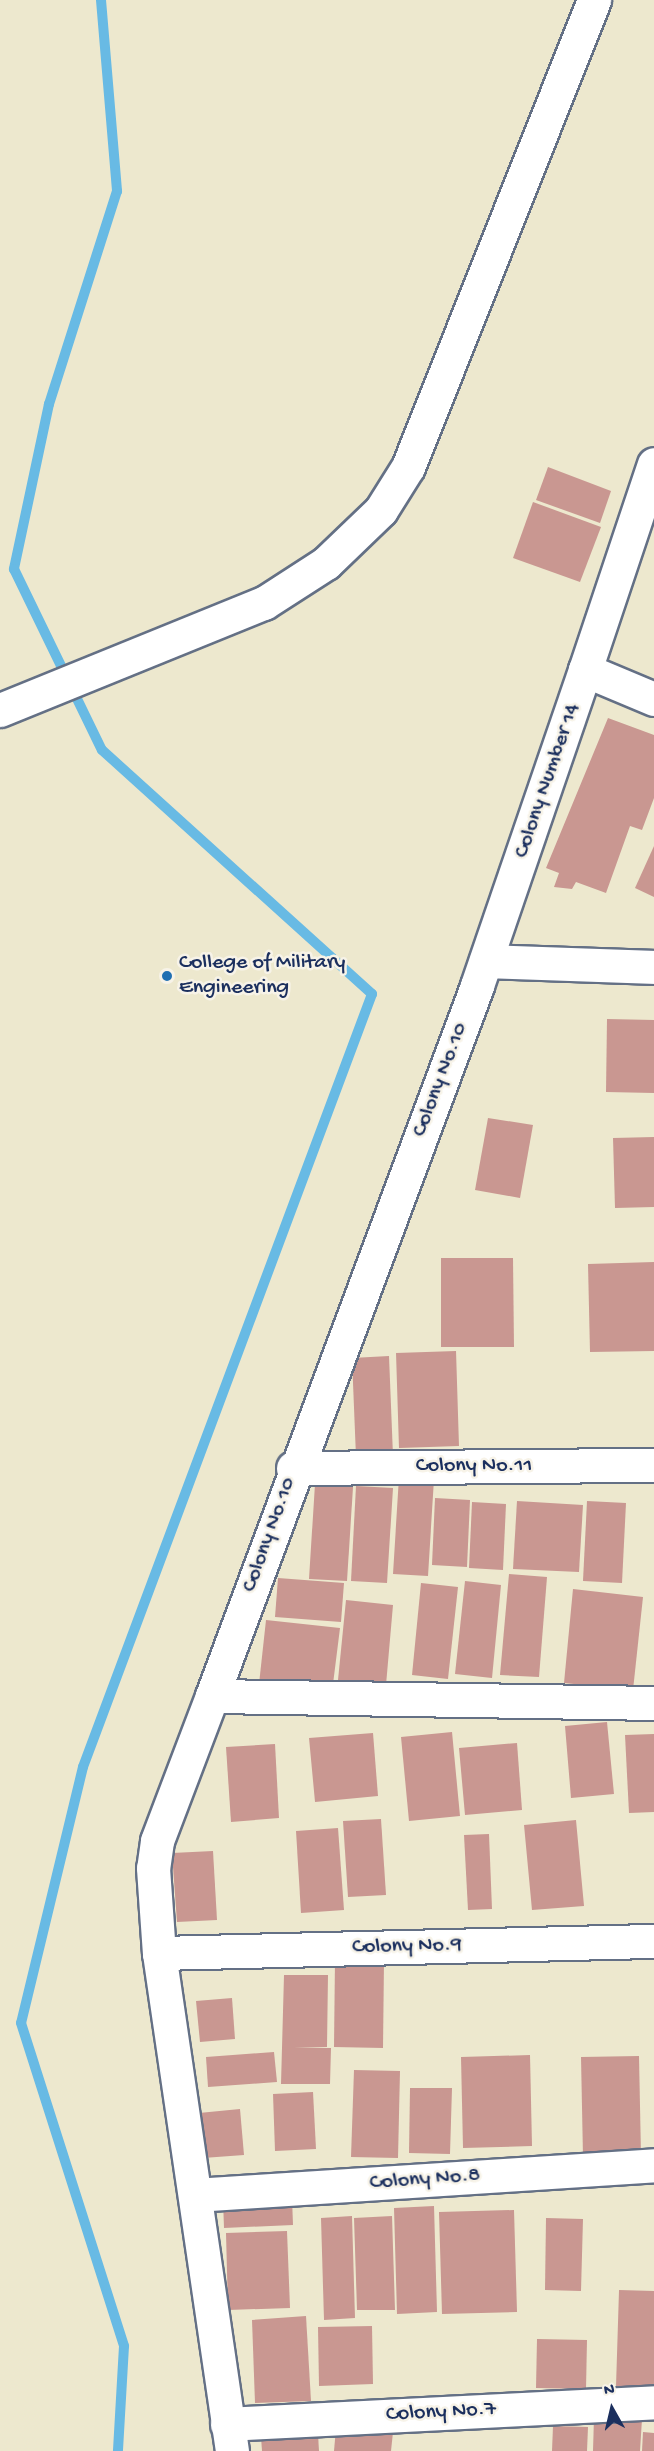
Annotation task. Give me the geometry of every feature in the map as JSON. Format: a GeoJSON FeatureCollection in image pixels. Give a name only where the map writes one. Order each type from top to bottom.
{"type":"FeatureCollection","features":[{"type":"Feature","properties":{"kind":"street"},"geometry":{"type":"LineString","coordinates":[[8,707],[264,603],[326,563],[381,510],[408,467],[594,0]]}},
{"type":"Feature","properties":{"kind":"street","name":"Colony Number 14"},"geometry":{"type":"LineString","coordinates":[[486,961],[654,464]]}},
{"type":"Feature","properties":{"kind":"street"},"geometry":{"type":"LineString","coordinates":[[585,670],[654,699]]}},
{"type":"Feature","properties":{"kind":"street"},"geometry":{"type":"LineString","coordinates":[[486,961],[654,967]]}},
{"type":"Feature","properties":{"kind":"street","name":"Colony No.10"},"geometry":{"type":"LineString","coordinates":[[230,2438],[159,1953],[153,1868],[157,1841],[212,1696],[293,1468],[486,961]]}},
{"type":"Feature","properties":{"kind":"street","name":"Colony No.11"},"geometry":{"type":"LineString","coordinates":[[293,1468],[654,1465]]}},
{"type":"Feature","properties":{"kind":"street"},"geometry":{"type":"LineString","coordinates":[[212,1696],[654,1703]]}},
{"type":"Feature","properties":{"kind":"street","name":"Colony No.9"},"geometry":{"type":"LineString","coordinates":[[159,1953],[654,1941]]}},
{"type":"Feature","properties":{"kind":"street","name":"Colony No.8"},"geometry":{"type":"LineString","coordinates":[[195,2195],[654,2165]]}},
{"type":"Feature","properties":{"kind":"street","name":"Colony No.7"},"geometry":{"type":"LineString","coordinates":[[230,2438],[654,2402]]}},
{"type":"Feature","properties":{"kind":"building"},"geometry":{"type":"Polygon","coordinates":[[[548,467],[611,491],[600,523],[536,500],[548,467]]]}},
{"type":"Feature","properties":{"kind":"building"},"geometry":{"type":"Polygon","coordinates":[[[533,502],[601,527],[580,582],[513,558],[533,502]]]}},
{"type":"Feature","properties":{"kind":"building"},"geometry":{"type":"Polygon","coordinates":[[[608,718],[654,735],[654,798],[642,830],[630,826],[606,893],[576,882],[572,889],[554,887],[559,873],[546,868],[608,718]]]}},
{"type":"Feature","properties":{"kind":"building"},"geometry":{"type":"Polygon","coordinates":[[[654,846],[654,897],[635,888],[654,846]]]}},
{"type":"Feature","properties":{"kind":"building"},"geometry":{"type":"Polygon","coordinates":[[[607,1019],[654,1020],[654,1093],[606,1092],[607,1019]]]}},
{"type":"Feature","properties":{"kind":"building"},"geometry":{"type":"Polygon","coordinates":[[[488,1118],[533,1125],[520,1198],[475,1190],[488,1118]]]}},
{"type":"Feature","properties":{"kind":"building"},"geometry":{"type":"Polygon","coordinates":[[[654,1137],[654,1207],[615,1208],[613,1138],[654,1137]]]}},
{"type":"Feature","properties":{"kind":"building"},"geometry":{"type":"Polygon","coordinates":[[[441,1258],[513,1258],[514,1347],[441,1347],[441,1258]]]}},
{"type":"Feature","properties":{"kind":"building"},"geometry":{"type":"Polygon","coordinates":[[[654,1262],[654,1351],[590,1352],[588,1264],[654,1262]]]}},
{"type":"Feature","properties":{"kind":"building"},"geometry":{"type":"Polygon","coordinates":[[[456,1351],[459,1446],[399,1448],[396,1353],[456,1351]]]}},
{"type":"Feature","properties":{"kind":"building"},"geometry":{"type":"Polygon","coordinates":[[[389,1356],[393,1456],[356,1457],[352,1358],[389,1356]]]}},
{"type":"Feature","properties":{"kind":"building"},"geometry":{"type":"Polygon","coordinates":[[[399,1477],[434,1479],[428,1576],[393,1574],[399,1477]]]}},
{"type":"Feature","properties":{"kind":"building"},"geometry":{"type":"Polygon","coordinates":[[[315,1484],[353,1487],[347,1581],[309,1579],[315,1484]]]}},
{"type":"Feature","properties":{"kind":"building"},"geometry":{"type":"Polygon","coordinates":[[[356,1486],[393,1488],[387,1583],[351,1581],[356,1486]]]}},
{"type":"Feature","properties":{"kind":"building"},"geometry":{"type":"Polygon","coordinates":[[[435,1498],[470,1500],[467,1567],[432,1565],[435,1498]]]}},
{"type":"Feature","properties":{"kind":"building"},"geometry":{"type":"Polygon","coordinates":[[[517,1501],[583,1505],[579,1572],[513,1569],[517,1501]]]}},
{"type":"Feature","properties":{"kind":"building"},"geometry":{"type":"Polygon","coordinates":[[[587,1501],[626,1503],[622,1583],[583,1581],[587,1501]]]}},
{"type":"Feature","properties":{"kind":"building"},"geometry":{"type":"Polygon","coordinates":[[[472,1502],[506,1504],[503,1570],[469,1568],[472,1502]]]}},
{"type":"Feature","properties":{"kind":"building"},"geometry":{"type":"Polygon","coordinates":[[[509,1574],[547,1577],[539,1677],[500,1675],[509,1574]]]}},
{"type":"Feature","properties":{"kind":"building"},"geometry":{"type":"Polygon","coordinates":[[[278,1578],[344,1583],[341,1622],[275,1617],[278,1578]]]}},
{"type":"Feature","properties":{"kind":"building"},"geometry":{"type":"Polygon","coordinates":[[[465,1581],[501,1585],[492,1678],[455,1674],[465,1581]]]}},
{"type":"Feature","properties":{"kind":"building"},"geometry":{"type":"Polygon","coordinates":[[[421,1583],[458,1587],[448,1679],[412,1675],[421,1583]]]}},
{"type":"Feature","properties":{"kind":"building"},"geometry":{"type":"Polygon","coordinates":[[[573,1589],[643,1597],[633,1690],[564,1683],[573,1589]]]}},
{"type":"Feature","properties":{"kind":"building"},"geometry":{"type":"Polygon","coordinates":[[[346,1600],[393,1605],[386,1685],[338,1680],[346,1600]]]}},
{"type":"Feature","properties":{"kind":"building"},"geometry":{"type":"Polygon","coordinates":[[[266,1620],[340,1628],[332,1692],[259,1684],[266,1620]]]}},
{"type":"Feature","properties":{"kind":"building"},"geometry":{"type":"Polygon","coordinates":[[[607,1722],[614,1794],[571,1798],[565,1726],[607,1722]]]}},
{"type":"Feature","properties":{"kind":"building"},"geometry":{"type":"Polygon","coordinates":[[[452,1732],[460,1816],[409,1821],[401,1737],[452,1732]]]}},
{"type":"Feature","properties":{"kind":"building"},"geometry":{"type":"Polygon","coordinates":[[[373,1733],[378,1796],[315,1802],[309,1738],[373,1733]]]}},
{"type":"Feature","properties":{"kind":"building"},"geometry":{"type":"Polygon","coordinates":[[[654,1734],[654,1812],[629,1813],[625,1735],[654,1734]]]}},
{"type":"Feature","properties":{"kind":"building"},"geometry":{"type":"Polygon","coordinates":[[[517,1743],[522,1810],[465,1815],[459,1748],[517,1743]]]}},
{"type":"Feature","properties":{"kind":"building"},"geometry":{"type":"Polygon","coordinates":[[[275,1744],[279,1818],[231,1822],[226,1747],[275,1744]]]}},
{"type":"Feature","properties":{"kind":"building"},"geometry":{"type":"Polygon","coordinates":[[[381,1819],[386,1895],[348,1897],[343,1821],[381,1819]]]}},
{"type":"Feature","properties":{"kind":"building"},"geometry":{"type":"Polygon","coordinates":[[[576,1820],[584,1906],[532,1910],[524,1825],[576,1820]]]}},
{"type":"Feature","properties":{"kind":"building"},"geometry":{"type":"Polygon","coordinates":[[[338,1828],[344,1910],[301,1913],[296,1831],[338,1828]]]}},
{"type":"Feature","properties":{"kind":"building"},"geometry":{"type":"Polygon","coordinates":[[[489,1834],[492,1909],[468,1910],[464,1835],[489,1834]]]}},
{"type":"Feature","properties":{"kind":"building"},"geometry":{"type":"Polygon","coordinates":[[[213,1851],[217,1920],[177,1922],[172,1853],[213,1851]]]}},
{"type":"Feature","properties":{"kind":"building"},"geometry":{"type":"Polygon","coordinates":[[[335,1960],[384,1961],[383,2048],[334,2047],[335,1960]]]}},
{"type":"Feature","properties":{"kind":"building"},"geometry":{"type":"Polygon","coordinates":[[[284,1975],[328,1975],[327,2047],[294,2048],[331,2048],[330,2084],[281,2084],[284,1975]]]}},
{"type":"Feature","properties":{"kind":"building"},"geometry":{"type":"Polygon","coordinates":[[[232,1998],[235,2039],[200,2042],[196,2001],[232,1998]]]}},
{"type":"Feature","properties":{"kind":"building"},"geometry":{"type":"Polygon","coordinates":[[[274,2052],[277,2082],[208,2087],[206,2057],[274,2052]]]}},
{"type":"Feature","properties":{"kind":"building"},"geometry":{"type":"Polygon","coordinates":[[[530,2055],[532,2146],[463,2148],[461,2057],[530,2055]]]}},
{"type":"Feature","properties":{"kind":"building"},"geometry":{"type":"Polygon","coordinates":[[[639,2056],[641,2156],[583,2157],[581,2057],[639,2056]]]}},
{"type":"Feature","properties":{"kind":"building"},"geometry":{"type":"Polygon","coordinates":[[[354,2070],[400,2071],[398,2158],[351,2157],[354,2070]]]}},
{"type":"Feature","properties":{"kind":"building"},"geometry":{"type":"Polygon","coordinates":[[[410,2088],[452,2088],[450,2154],[409,2153],[410,2088]]]}},
{"type":"Feature","properties":{"kind":"building"},"geometry":{"type":"Polygon","coordinates":[[[313,2092],[316,2149],[275,2151],[273,2094],[313,2092]]]}},
{"type":"Feature","properties":{"kind":"building"},"geometry":{"type":"Polygon","coordinates":[[[240,2109],[244,2155],[203,2158],[199,2113],[240,2109]]]}},
{"type":"Feature","properties":{"kind":"building"},"geometry":{"type":"Polygon","coordinates":[[[292,2198],[293,2225],[224,2228],[223,2200],[292,2198]]]}},
{"type":"Feature","properties":{"kind":"building"},"geometry":{"type":"Polygon","coordinates":[[[434,2206],[437,2312],[397,2314],[394,2208],[434,2206]]]}},
{"type":"Feature","properties":{"kind":"building"},"geometry":{"type":"Polygon","coordinates":[[[514,2210],[517,2312],[442,2314],[439,2212],[514,2210]]]}},
{"type":"Feature","properties":{"kind":"building"},"geometry":{"type":"Polygon","coordinates":[[[352,2216],[355,2318],[324,2320],[321,2218],[352,2216]]]}},
{"type":"Feature","properties":{"kind":"building"},"geometry":{"type":"Polygon","coordinates":[[[392,2216],[395,2310],[357,2310],[354,2218],[392,2216]]]}},
{"type":"Feature","properties":{"kind":"building"},"geometry":{"type":"Polygon","coordinates":[[[546,2218],[583,2219],[581,2291],[545,2290],[546,2218]]]}},
{"type":"Feature","properties":{"kind":"building"},"geometry":{"type":"Polygon","coordinates":[[[287,2231],[290,2308],[228,2310],[226,2233],[287,2231]]]}},
{"type":"Feature","properties":{"kind":"building"},"geometry":{"type":"Polygon","coordinates":[[[619,2290],[654,2291],[654,2387],[616,2386],[619,2290]]]}},
{"type":"Feature","properties":{"kind":"building"},"geometry":{"type":"Polygon","coordinates":[[[306,2316],[311,2401],[255,2403],[252,2320],[306,2316]]]}},
{"type":"Feature","properties":{"kind":"building"},"geometry":{"type":"Polygon","coordinates":[[[372,2326],[373,2384],[319,2386],[318,2327],[372,2326]]]}},
{"type":"Feature","properties":{"kind":"building"},"geometry":{"type":"Polygon","coordinates":[[[537,2339],[587,2340],[586,2389],[536,2388],[537,2339]]]}},
{"type":"Feature","properties":{"kind":"building"},"geometry":{"type":"Polygon","coordinates":[[[594,2417],[642,2419],[640,2451],[593,2451],[594,2417]]]}},
{"type":"Feature","properties":{"kind":"building"},"geometry":{"type":"Polygon","coordinates":[[[553,2426],[588,2427],[587,2451],[552,2451],[553,2426]]]}},
{"type":"Feature","properties":{"kind":"building"},"geometry":{"type":"Polygon","coordinates":[[[336,2428],[393,2432],[391,2451],[334,2451],[336,2428]]]}},
{"type":"Feature","properties":{"kind":"building"},"geometry":{"type":"Polygon","coordinates":[[[643,2432],[654,2433],[654,2451],[642,2451],[643,2432]]]}},
{"type":"Feature","properties":{"kind":"building"},"geometry":{"type":"Polygon","coordinates":[[[318,2434],[319,2451],[262,2451],[261,2437],[318,2434]]]}},
{"type":"Feature","properties":{"kind":"waterway"},"geometry":{"type":"LineString","coordinates":[[101,0],[117,191],[49,404],[14,569],[102,750],[372,994],[83,1767],[21,2023],[124,2346],[118,2451]]}},
{"type":"Feature","properties":{"kind":"place","name":"College of Military Engineering"},"geometry":{"type":"Point","coordinates":[167,976]}}]}
